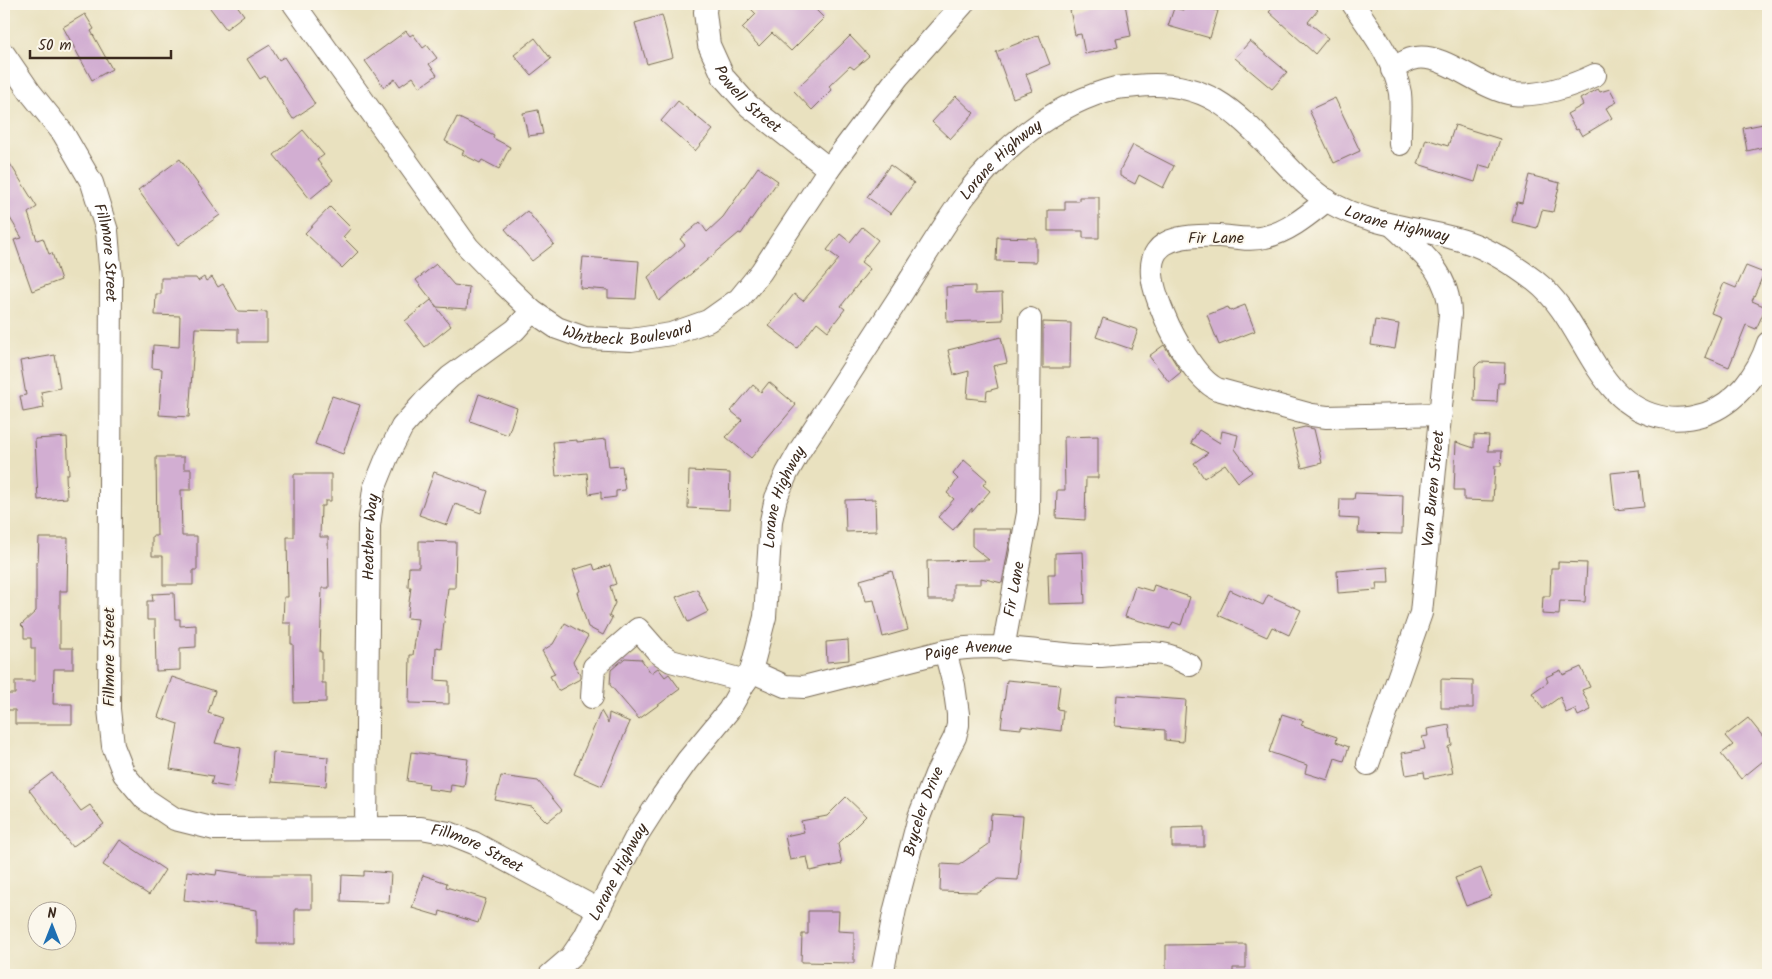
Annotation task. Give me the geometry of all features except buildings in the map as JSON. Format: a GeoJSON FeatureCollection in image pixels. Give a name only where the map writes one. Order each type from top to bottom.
{"type":"FeatureCollection","features":[{"type":"Feature","properties":{"kind":"street","name":"Whitbeck Boulevard"},"geometry":{"type":"LineString","coordinates":[[294,4],[468,247],[532,311],[557,328],[586,338],[631,340],[671,334],[708,320],[739,298],[761,272],[829,169],[898,77],[964,4]]}},
{"type":"Feature","properties":{"kind":"street","name":"Powell Street"},"geometry":{"type":"LineString","coordinates":[[706,4],[705,12],[709,45],[724,78],[749,106],[829,169]]}},
{"type":"Feature","properties":{"kind":"street"},"geometry":{"type":"LineString","coordinates":[[1354,4],[1384,51],[1400,93],[1400,144]]}},
{"type":"Feature","properties":{"kind":"street","name":"Fillmore Street"},"geometry":{"type":"LineString","coordinates":[[4,54],[30,92],[63,133],[92,183],[107,231],[111,278],[109,710],[113,746],[124,774],[145,799],[175,819],[215,828],[421,828],[449,833],[474,843],[599,910]]}},
{"type":"Feature","properties":{"kind":"street"},"geometry":{"type":"LineString","coordinates":[[1392,70],[1416,58],[1432,59],[1493,89],[1521,95],[1552,90],[1596,75]]}},
{"type":"Feature","properties":{"kind":"street","name":"Lorane Highway"},"geometry":{"type":"LineString","coordinates":[[550,975],[571,957],[584,938],[636,837],[688,761],[729,710],[748,676],[765,617],[771,521],[776,498],[787,473],[805,442],[965,196],[999,158],[1030,130],[1058,112],[1117,88],[1172,84],[1194,89],[1225,105],[1246,122],[1303,182],[1327,200],[1354,215],[1392,226],[1451,238],[1483,248],[1537,282],[1560,305],[1607,383],[1620,397],[1635,408],[1654,416],[1673,419],[1695,418],[1713,411],[1734,397],[1753,376],[1768,343]]}},
{"type":"Feature","properties":{"kind":"street","name":"Fir Lane"},"geometry":{"type":"LineString","coordinates":[[1327,200],[1297,222],[1265,237],[1187,237],[1168,241],[1156,250],[1152,268],[1154,288],[1173,334],[1196,371],[1207,384],[1217,389],[1320,416],[1441,414]]}},
{"type":"Feature","properties":{"kind":"street","name":"Van Buren Street"},"geometry":{"type":"LineString","coordinates":[[1368,764],[1421,613],[1450,314],[1448,294],[1430,260],[1392,226]]}},
{"type":"Feature","properties":{"kind":"street","name":"Heather Way"},"geometry":{"type":"LineString","coordinates":[[366,828],[368,526],[374,489],[402,427],[425,401],[450,377],[515,330],[532,311]]}},
{"type":"Feature","properties":{"kind":"street","name":"Fir Lane"},"geometry":{"type":"LineString","coordinates":[[1003,648],[1028,513],[1030,319]]}},
{"type":"Feature","properties":{"kind":"street","name":"Paige Avenue"},"geometry":{"type":"LineString","coordinates":[[592,697],[594,667],[638,629],[659,653],[671,661],[748,676],[785,686],[804,687],[958,649],[1003,648],[1096,656],[1152,652],[1164,654],[1190,665]]}},
{"type":"Feature","properties":{"kind":"street","name":"Bryceler Drive"},"geometry":{"type":"LineString","coordinates":[[882,975],[895,909],[919,817],[958,726],[954,685],[946,651]]}}]}
